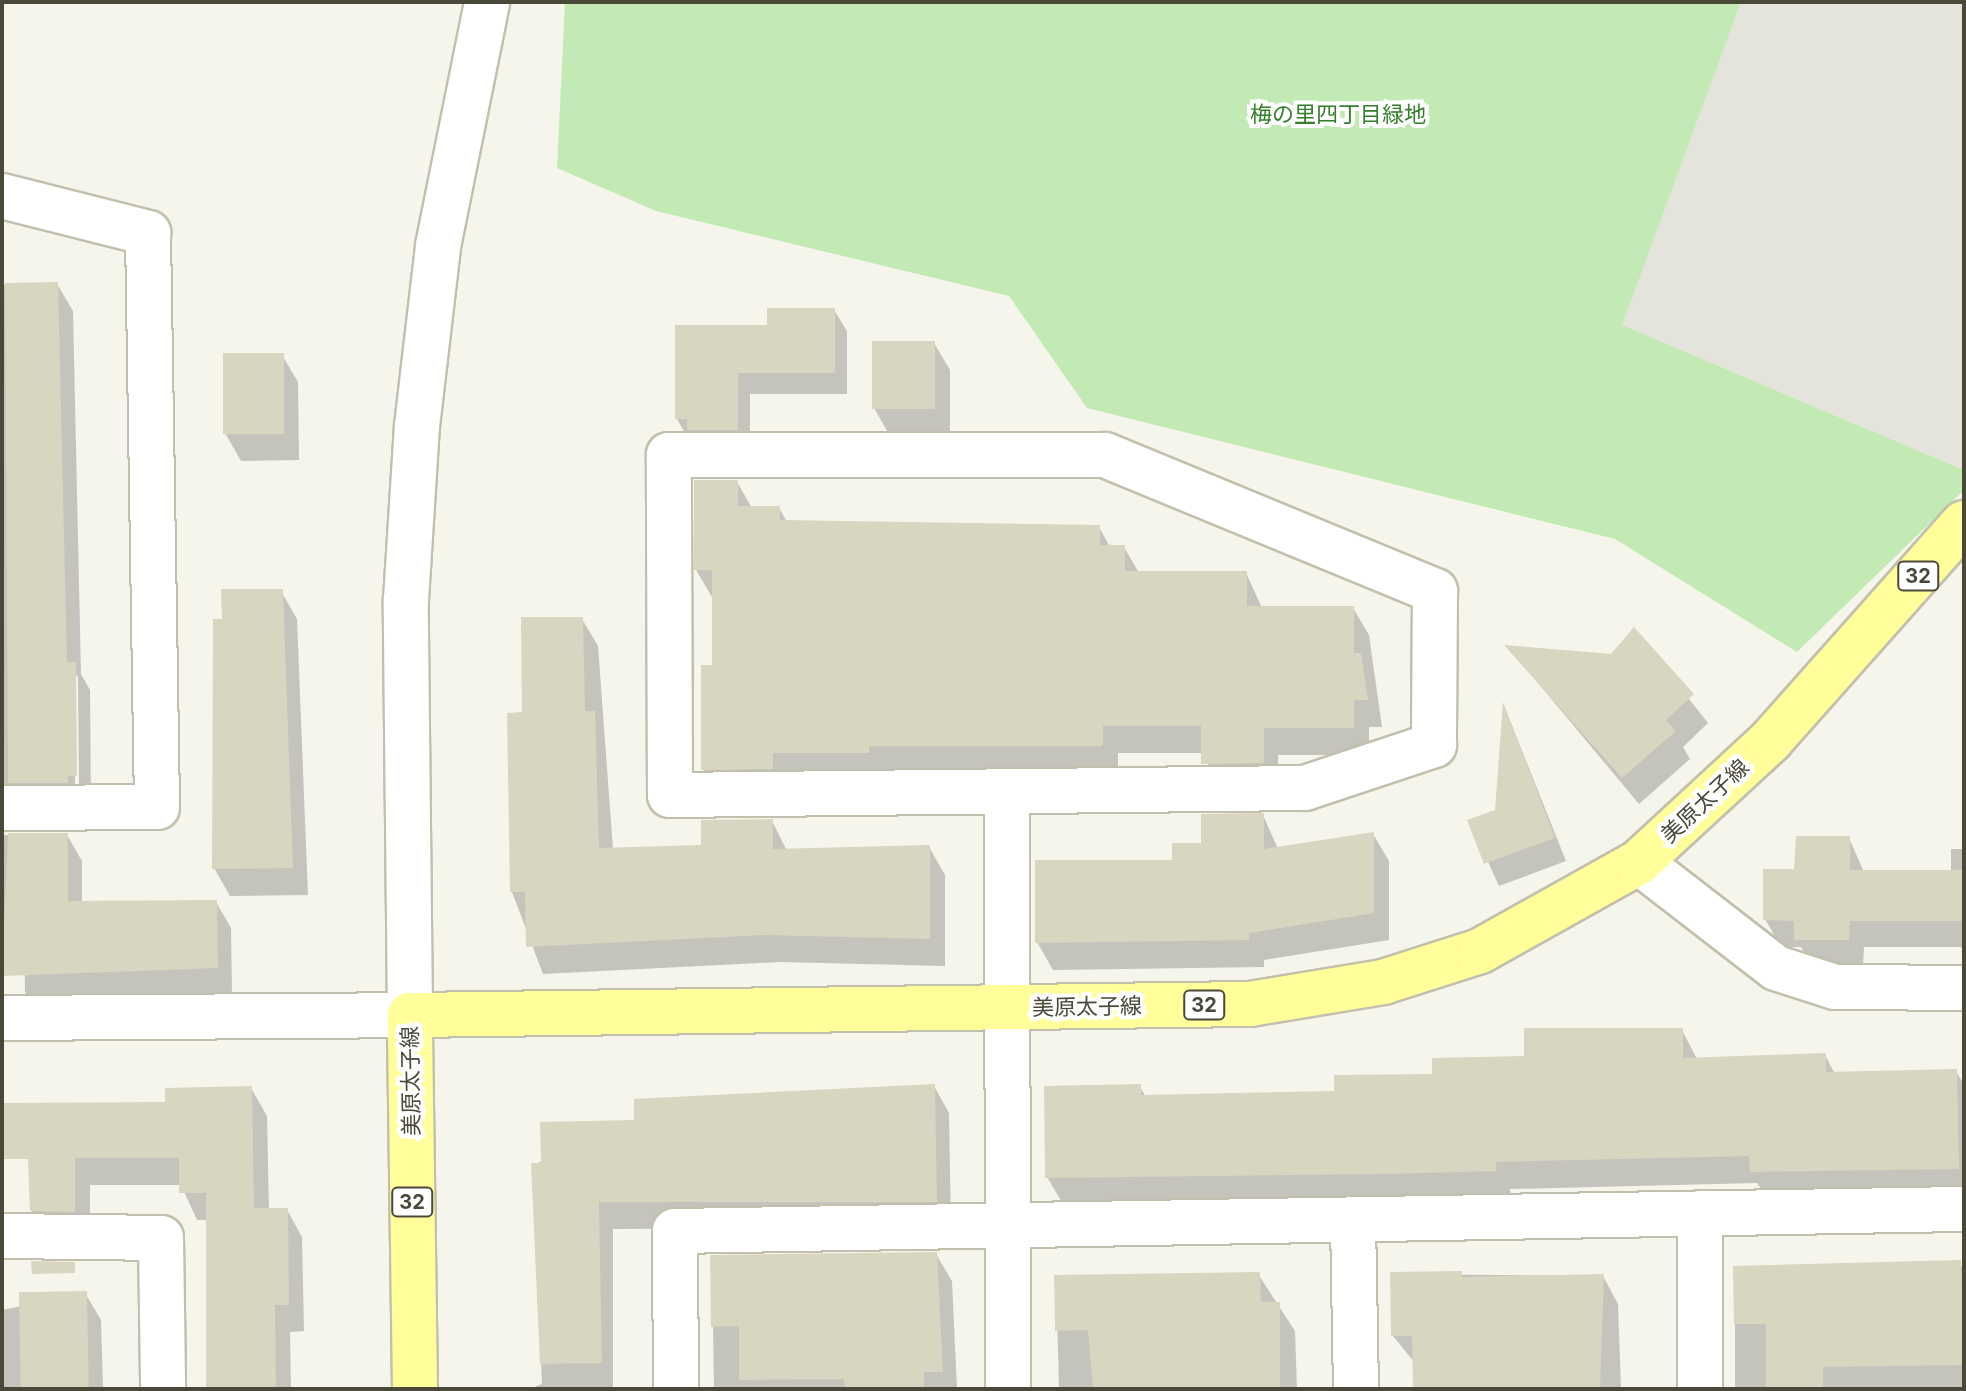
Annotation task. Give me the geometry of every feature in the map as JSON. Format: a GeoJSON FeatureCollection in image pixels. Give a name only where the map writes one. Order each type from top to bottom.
{"type":"FeatureCollection","features":[{"type":"Feature","properties":{"kind":"main road","name":"美原太子線"},"geometry":{"type":"LineString","coordinates":[[415,1389],[410,1015],[1250,1004],[1383,982],[1480,951],[1639,862],[1771,740],[1964,523]]}},
{"type":"Feature","properties":{"kind":"street"},"geometry":{"type":"LineString","coordinates":[[2,1018],[410,1015],[406,600],[417,426],[438,246],[487,2]]}},
{"type":"Feature","properties":{"kind":"street"},"geometry":{"type":"LineString","coordinates":[[2,196],[148,233],[157,807],[2,808]]}},
{"type":"Feature","properties":{"kind":"street"},"geometry":{"type":"LineString","coordinates":[[669,455],[1105,455],[1435,591],[1434,745],[1305,788],[1007,795],[670,795],[669,455]]}},
{"type":"Feature","properties":{"kind":"street"},"geometry":{"type":"LineString","coordinates":[[1007,795],[1008,1389]]}},
{"type":"Feature","properties":{"kind":"street"},"geometry":{"type":"LineString","coordinates":[[1639,862],[1776,968],[1835,987],[1964,988]]}},
{"type":"Feature","properties":{"kind":"street"},"geometry":{"type":"LineString","coordinates":[[676,1389],[675,1231],[1964,1209]]}},
{"type":"Feature","properties":{"kind":"street"},"geometry":{"type":"LineString","coordinates":[[1700,1213],[1700,1389]]}},
{"type":"Feature","properties":{"kind":"street"},"geometry":{"type":"LineString","coordinates":[[1353,1219],[1356,1389]]}},
{"type":"Feature","properties":{"kind":"street"},"geometry":{"type":"LineString","coordinates":[[2,1236],[161,1238],[163,1389]]}},
{"type":"Feature","properties":{"kind":"shaded area"},"geometry":{"type":"Polygon","coordinates":[[[1741,2],[1964,2],[1964,470],[1621,325],[1741,2]]]}},
{"type":"Feature","properties":{"kind":"green space","name":"梅の里四丁目緑地"},"geometry":{"type":"Polygon","coordinates":[[[565,2],[1741,2],[1622,325],[1964,470],[1964,490],[1797,652],[1615,539],[1087,408],[1009,296],[656,211],[557,168],[565,2]]]}},
{"type":"Feature","properties":{"kind":"building"},"geometry":{"type":"Polygon","coordinates":[[[58,282],[67,662],[76,662],[77,776],[68,776],[68,783],[8,783],[5,283],[58,282]]]}},
{"type":"Feature","properties":{"kind":"building"},"geometry":{"type":"Polygon","coordinates":[[[767,308],[835,308],[835,373],[738,373],[738,430],[687,430],[687,419],[675,419],[675,325],[767,325],[767,308]]]}},
{"type":"Feature","properties":{"kind":"building"},"geometry":{"type":"Polygon","coordinates":[[[872,341],[935,341],[935,409],[872,409],[872,341]]]}},
{"type":"Feature","properties":{"kind":"building"},"geometry":{"type":"Polygon","coordinates":[[[223,353],[284,353],[284,434],[223,434],[223,353]]]}},
{"type":"Feature","properties":{"kind":"building"},"geometry":{"type":"Polygon","coordinates":[[[694,480],[738,480],[738,506],[780,506],[780,520],[1100,525],[1100,545],[1125,545],[1125,571],[1247,571],[1247,606],[1354,606],[1354,653],[1361,653],[1368,700],[1354,700],[1354,728],[1264,728],[1264,763],[1201,764],[1201,726],[1103,726],[1103,746],[869,746],[869,753],[773,753],[773,769],[701,770],[701,665],[712,665],[712,570],[694,570],[694,480]]]}},
{"type":"Feature","properties":{"kind":"building"},"geometry":{"type":"Polygon","coordinates":[[[221,589],[283,589],[293,868],[212,869],[213,619],[222,619],[221,589]]]}},
{"type":"Feature","properties":{"kind":"building"},"geometry":{"type":"Polygon","coordinates":[[[521,617],[583,617],[585,711],[595,711],[599,848],[701,845],[701,820],[773,819],[773,849],[930,845],[930,939],[764,935],[526,947],[525,892],[510,892],[507,713],[522,712],[521,617]]]}},
{"type":"Feature","properties":{"kind":"building"},"geometry":{"type":"Polygon","coordinates":[[[1634,627],[1694,694],[1666,720],[1676,731],[1622,778],[1504,645],[1611,654],[1634,627]]]}},
{"type":"Feature","properties":{"kind":"building"},"geometry":{"type":"Polygon","coordinates":[[[1503,702],[1555,838],[1484,864],[1467,820],[1495,810],[1503,702]]]}},
{"type":"Feature","properties":{"kind":"building"},"geometry":{"type":"Polygon","coordinates":[[[1264,813],[1264,849],[1374,832],[1374,913],[1249,933],[1249,940],[1035,943],[1035,860],[1172,860],[1172,843],[1201,843],[1201,814],[1264,813]]]}},
{"type":"Feature","properties":{"kind":"building"},"geometry":{"type":"Polygon","coordinates":[[[8,833],[68,833],[68,901],[217,900],[218,968],[2,976],[8,833]]]}},
{"type":"Feature","properties":{"kind":"building"},"geometry":{"type":"Polygon","coordinates":[[[1796,836],[1850,836],[1850,870],[1964,870],[1964,921],[1850,921],[1849,940],[1794,940],[1794,921],[1763,920],[1763,869],[1794,869],[1796,836]]]}},
{"type":"Feature","properties":{"kind":"building"},"geometry":{"type":"Polygon","coordinates":[[[1524,1028],[1683,1028],[1683,1058],[1826,1053],[1826,1072],[1957,1069],[1959,1169],[1750,1172],[1749,1156],[1496,1162],[1496,1171],[1045,1178],[1044,1086],[1141,1084],[1141,1095],[1334,1091],[1334,1075],[1432,1074],[1432,1058],[1524,1056],[1524,1028]]]}},
{"type":"Feature","properties":{"kind":"building"},"geometry":{"type":"Polygon","coordinates":[[[935,1084],[937,1202],[599,1202],[602,1363],[540,1364],[531,1163],[541,1163],[540,1122],[634,1120],[634,1099],[935,1084]]]}},
{"type":"Feature","properties":{"kind":"building"},"geometry":{"type":"Polygon","coordinates":[[[252,1086],[254,1208],[288,1208],[289,1305],[275,1305],[276,1389],[206,1389],[206,1193],[179,1193],[179,1158],[75,1158],[75,1212],[30,1211],[28,1159],[3,1159],[2,1103],[165,1102],[165,1088],[252,1086]]]}},
{"type":"Feature","properties":{"kind":"building"},"geometry":{"type":"Polygon","coordinates":[[[937,1252],[943,1372],[924,1372],[924,1389],[845,1389],[844,1379],[739,1380],[739,1326],[711,1327],[710,1255],[937,1252]]]}},
{"type":"Feature","properties":{"kind":"building"},"geometry":{"type":"Polygon","coordinates":[[[1961,1260],[1964,1365],[1823,1367],[1823,1389],[1766,1389],[1766,1324],[1734,1324],[1733,1266],[1961,1260]]]}},
{"type":"Feature","properties":{"kind":"building"},"geometry":{"type":"Polygon","coordinates":[[[31,1261],[75,1262],[75,1273],[32,1274],[31,1261]]]}},
{"type":"Feature","properties":{"kind":"building"},"geometry":{"type":"Polygon","coordinates":[[[1462,1271],[1462,1277],[1604,1274],[1600,1389],[1413,1389],[1412,1336],[1391,1336],[1390,1272],[1462,1271]]]}},
{"type":"Feature","properties":{"kind":"building"},"geometry":{"type":"Polygon","coordinates":[[[1260,1272],[1261,1302],[1280,1302],[1280,1389],[1093,1389],[1088,1330],[1055,1331],[1054,1275],[1260,1272]]]}},
{"type":"Feature","properties":{"kind":"building"},"geometry":{"type":"Polygon","coordinates":[[[87,1291],[89,1389],[21,1389],[19,1292],[87,1291]]]}}]}
